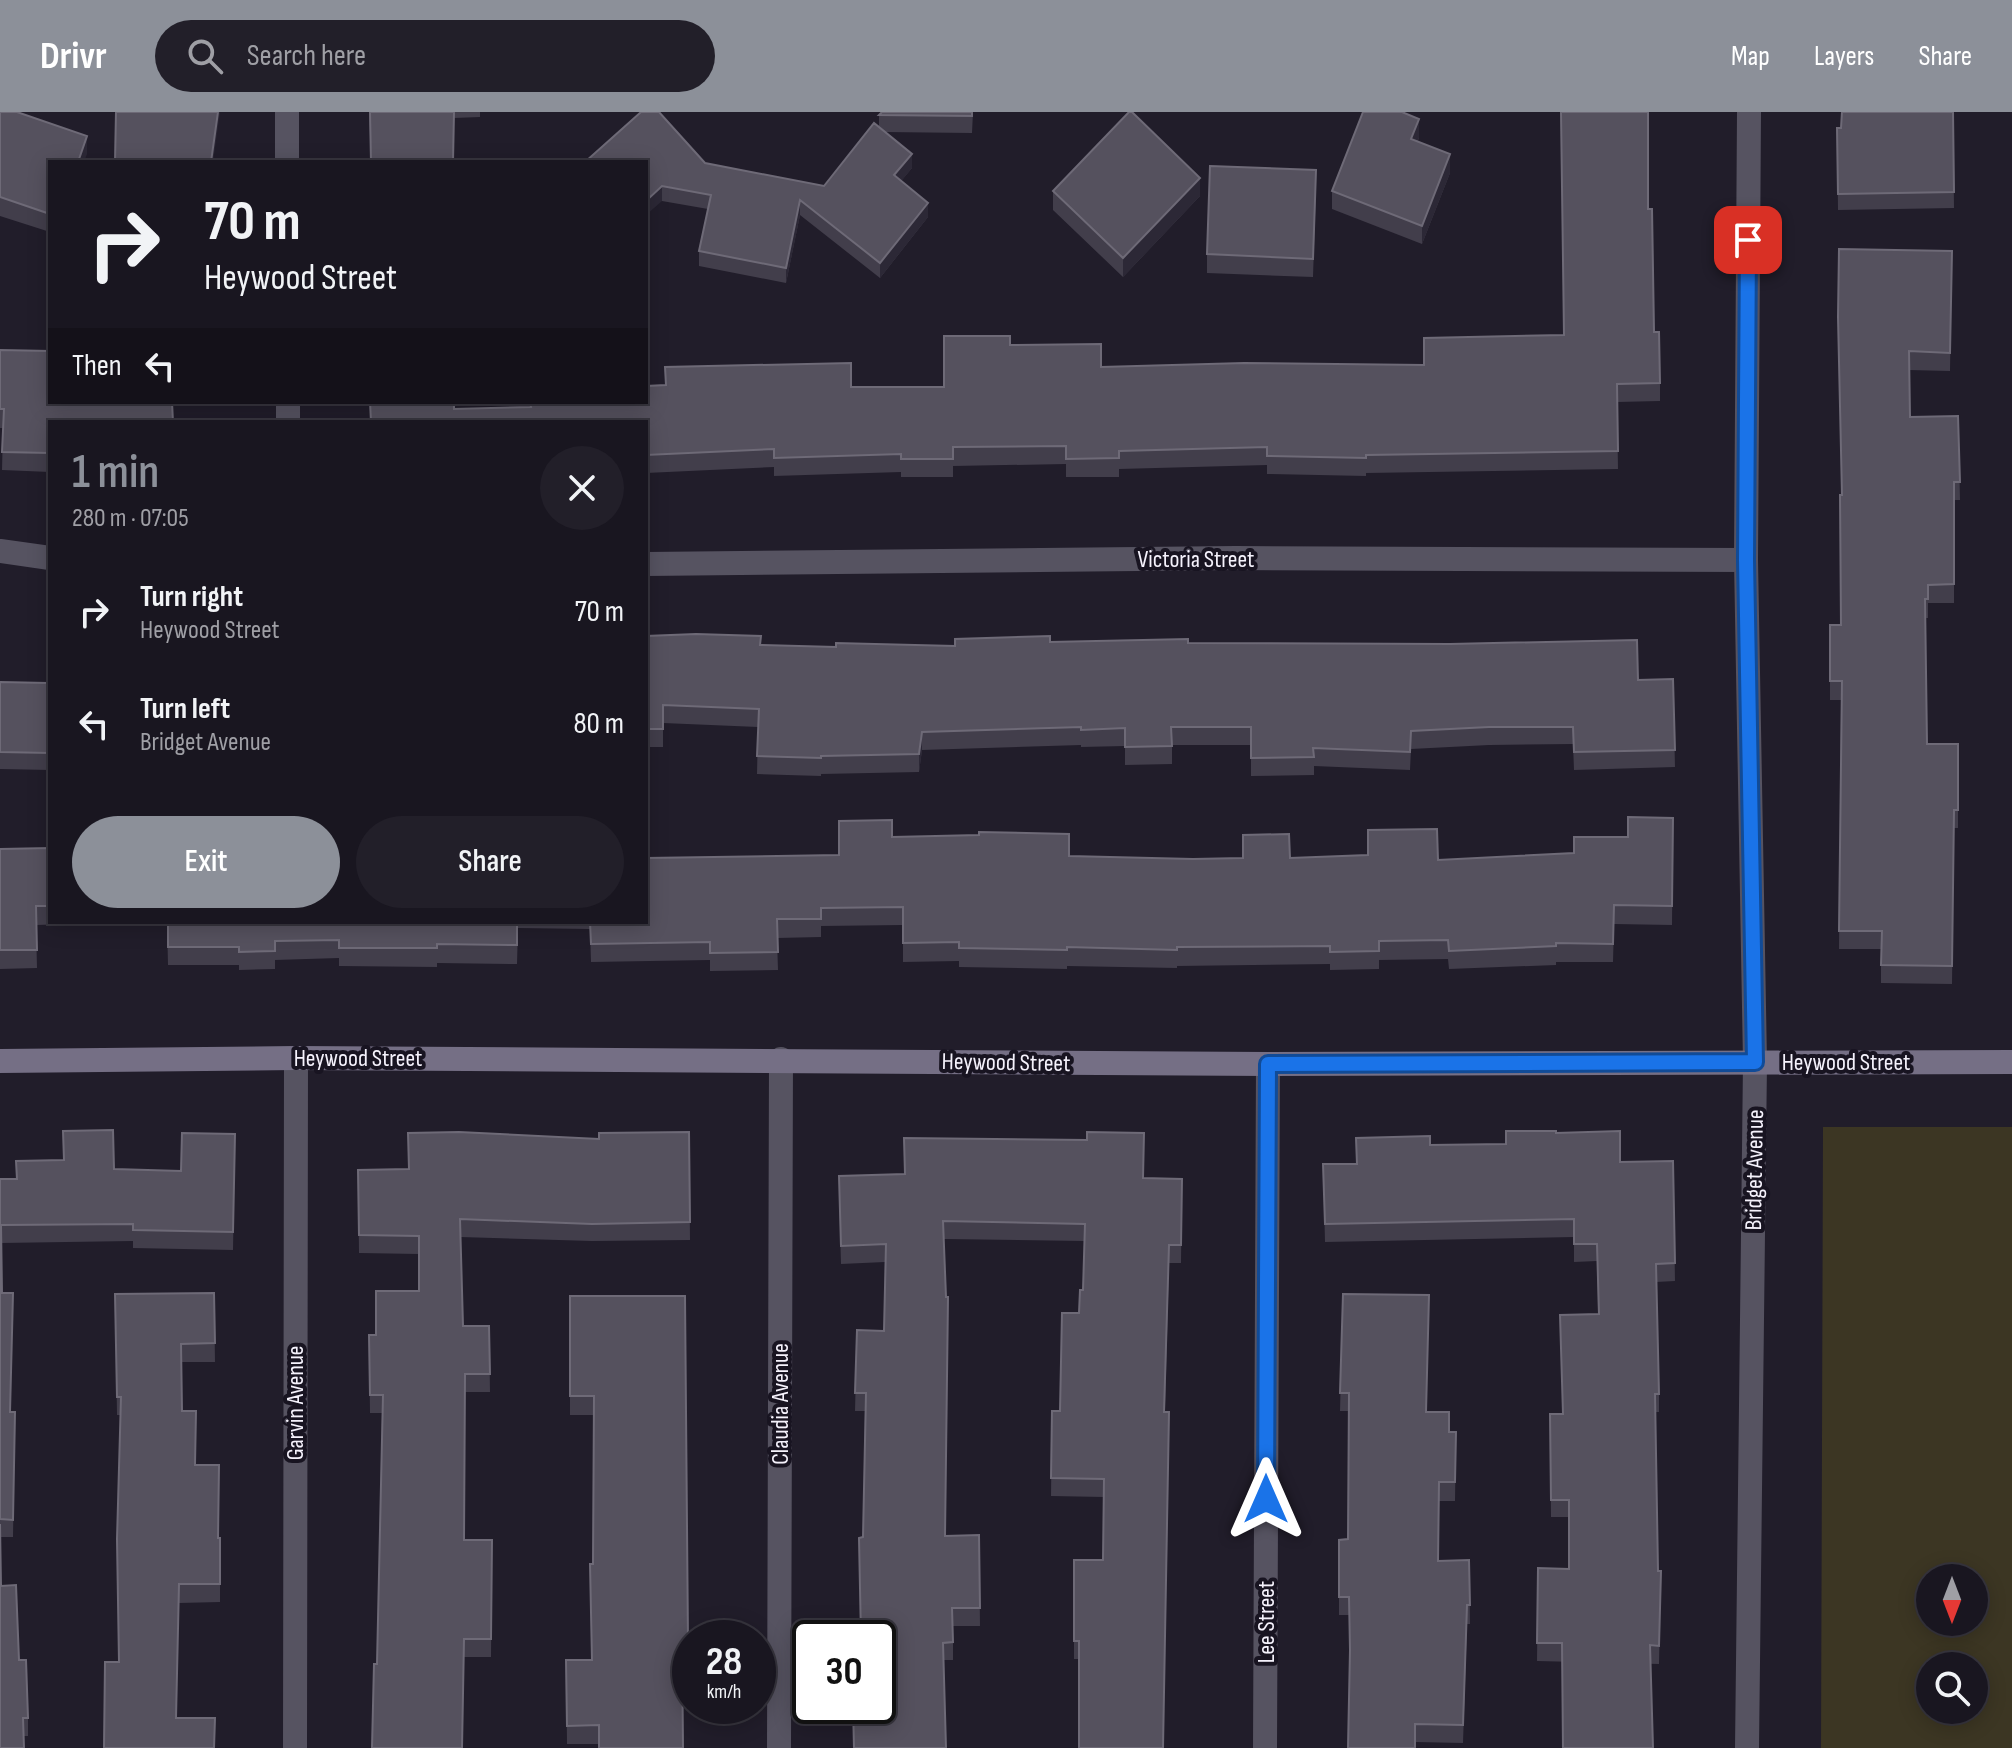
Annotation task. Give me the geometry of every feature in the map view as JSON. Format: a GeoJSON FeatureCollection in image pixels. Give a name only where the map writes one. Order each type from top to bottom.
{"type":"FeatureCollection","features":[{"type":"Feature","properties":{"kind":"street"},"geometry":{"type":"LineString","coordinates":[[287,112],[287,160]]}},
{"type":"Feature","properties":{"kind":"street","name":"Bridget Avenue"},"geometry":{"type":"LineString","coordinates":[[1747,1748],[1755,1062],[1746,560],[1749,112]]}},
{"type":"Feature","properties":{"kind":"street"},"geometry":{"type":"LineString","coordinates":[[0,551],[48,558]]}},
{"type":"Feature","properties":{"kind":"street","name":"Victoria Street"},"geometry":{"type":"LineString","coordinates":[[648,564],[1236,558],[1746,560]]}},
{"type":"Feature","properties":{"kind":"street","name":"Heywood Street"},"geometry":{"type":"LineString","coordinates":[[0,1061],[296,1058],[1268,1064],[2012,1062]]}},
{"type":"Feature","properties":{"kind":"street","name":"Garvin Avenue"},"geometry":{"type":"LineString","coordinates":[[295,1748],[296,1058]]}},
{"type":"Feature","properties":{"kind":"street","name":"Claudia Avenue"},"geometry":{"type":"LineString","coordinates":[[779,1748],[781,1059]]}},
{"type":"Feature","properties":{"kind":"street","name":"Lee Street"},"geometry":{"type":"LineString","coordinates":[[1265,1748],[1268,1064]]}},
{"type":"Feature","properties":{"kind":"shaded area"},"geometry":{"type":"Polygon","coordinates":[[[1823,1127],[2012,1127],[2012,1748],[1821,1748],[1823,1127]]]}},
{"type":"Feature","properties":{"kind":"building"},"geometry":{"type":"Polygon","coordinates":[[[0,112],[17,112],[87,136],[79,160],[48,160],[48,213],[0,197],[0,112]]]}},
{"type":"Feature","properties":{"kind":"building"},"geometry":{"type":"Polygon","coordinates":[[[116,112],[218,112],[211,160],[115,160],[116,112]]]}},
{"type":"Feature","properties":{"kind":"building"},"geometry":{"type":"Polygon","coordinates":[[[370,112],[454,112],[453,160],[371,160],[370,112]]]}},
{"type":"Feature","properties":{"kind":"building"},"geometry":{"type":"Polygon","coordinates":[[[641,112],[659,112],[705,163],[824,186],[874,123],[912,154],[894,175],[928,203],[880,263],[800,200],[786,268],[699,251],[711,195],[662,186],[648,199],[648,160],[587,160],[641,112]]]}},
{"type":"Feature","properties":{"kind":"building"},"geometry":{"type":"Polygon","coordinates":[[[882,112],[972,112],[972,116],[879,115],[882,112]]]}},
{"type":"Feature","properties":{"kind":"building"},"geometry":{"type":"Polygon","coordinates":[[[1129,112],[1200,178],[1123,258],[1053,191],[1129,112]]]}},
{"type":"Feature","properties":{"kind":"building"},"geometry":{"type":"Polygon","coordinates":[[[1363,112],[1402,112],[1419,119],[1411,139],[1450,154],[1422,226],[1332,191],[1363,112]]]}},
{"type":"Feature","properties":{"kind":"building"},"geometry":{"type":"Polygon","coordinates":[[[1561,112],[1648,112],[1648,209],[1652,209],[1654,332],[1659,332],[1660,383],[1617,384],[1618,451],[1366,455],[1366,458],[1267,456],[1267,447],[1119,451],[1119,458],[1066,459],[1066,446],[953,447],[953,459],[901,459],[901,454],[774,458],[774,449],[648,455],[648,420],[371,420],[370,404],[454,404],[454,409],[531,407],[530,404],[648,404],[648,386],[666,385],[665,367],[851,363],[851,387],[944,387],[944,336],[1010,336],[1010,345],[1101,344],[1101,367],[1244,363],[1424,365],[1424,338],[1564,335],[1561,112]]]}},
{"type":"Feature","properties":{"kind":"building"},"geometry":{"type":"Polygon","coordinates":[[[1842,112],[1953,112],[1954,192],[1838,194],[1837,128],[1841,128],[1842,112]]]}},
{"type":"Feature","properties":{"kind":"building"},"geometry":{"type":"Polygon","coordinates":[[[1210,166],[1316,170],[1313,259],[1207,254],[1210,166]]]}},
{"type":"Feature","properties":{"kind":"building"},"geometry":{"type":"Polygon","coordinates":[[[1839,249],[1952,251],[1950,353],[1909,351],[1910,417],[1958,416],[1960,482],[1954,482],[1954,584],[1928,585],[1928,599],[1925,599],[1927,744],[1958,744],[1952,966],[1881,965],[1882,931],[1839,931],[1842,681],[1830,681],[1830,625],[1841,625],[1839,249]]]}},
{"type":"Feature","properties":{"kind":"building"},"geometry":{"type":"Polygon","coordinates":[[[0,350],[48,351],[48,404],[172,404],[173,420],[48,420],[48,453],[2,452],[4,409],[0,409],[0,350]]]}},
{"type":"Feature","properties":{"kind":"building"},"geometry":{"type":"Polygon","coordinates":[[[648,636],[761,636],[760,645],[836,647],[836,643],[955,646],[955,639],[1050,636],[1050,642],[1188,639],[1188,643],[1450,644],[1637,640],[1638,680],[1673,679],[1675,750],[1574,752],[1573,727],[1489,727],[1411,731],[1410,752],[1313,748],[1314,757],[1251,758],[1251,727],[1171,727],[1172,746],[1125,747],[1125,728],[1081,730],[1081,727],[922,732],[919,754],[821,758],[757,756],[759,709],[663,705],[663,729],[648,729],[648,636]]]}},
{"type":"Feature","properties":{"kind":"building"},"geometry":{"type":"Polygon","coordinates":[[[0,682],[48,683],[48,753],[0,752],[0,682]]]}},
{"type":"Feature","properties":{"kind":"building"},"geometry":{"type":"Polygon","coordinates":[[[1628,817],[1673,818],[1672,906],[1614,905],[1613,944],[1556,943],[1556,946],[1449,951],[1448,940],[1379,941],[1379,951],[1330,952],[1330,946],[1177,947],[1177,950],[959,948],[959,942],[903,943],[903,907],[821,908],[821,919],[777,919],[778,952],[710,953],[710,942],[591,944],[590,924],[648,924],[648,858],[839,855],[839,821],[892,820],[892,837],[979,835],[979,832],[1069,834],[1069,856],[1193,859],[1243,858],[1243,835],[1289,834],[1290,858],[1368,855],[1368,830],[1437,829],[1438,860],[1574,853],[1574,837],[1628,837],[1628,817]]]}},
{"type":"Feature","properties":{"kind":"building"},"geometry":{"type":"Polygon","coordinates":[[[48,848],[48,906],[36,906],[37,950],[0,950],[0,849],[48,848]]]}},
{"type":"Feature","properties":{"kind":"building"},"geometry":{"type":"Polygon","coordinates":[[[168,924],[517,924],[517,945],[339,948],[339,940],[275,941],[275,951],[239,952],[239,947],[168,947],[168,924]]]}},
{"type":"Feature","properties":{"kind":"building"},"geometry":{"type":"Polygon","coordinates":[[[113,1130],[114,1169],[181,1171],[182,1133],[235,1134],[233,1232],[133,1230],[133,1224],[1,1225],[2,1293],[13,1293],[10,1412],[15,1412],[13,1520],[0,1519],[0,1179],[17,1179],[16,1161],[64,1160],[63,1131],[113,1130]]]}},
{"type":"Feature","properties":{"kind":"building"},"geometry":{"type":"Polygon","coordinates":[[[1506,1131],[1620,1131],[1620,1162],[1673,1161],[1675,1263],[1656,1264],[1659,1394],[1655,1394],[1658,1571],[1661,1571],[1659,1646],[1650,1645],[1653,1748],[1563,1748],[1562,1643],[1537,1643],[1538,1568],[1569,1569],[1569,1500],[1551,1500],[1550,1414],[1563,1414],[1560,1315],[1599,1314],[1597,1244],[1574,1244],[1574,1219],[1325,1224],[1323,1164],[1357,1164],[1356,1138],[1430,1136],[1430,1145],[1506,1144],[1506,1131]]]}},
{"type":"Feature","properties":{"kind":"building"},"geometry":{"type":"Polygon","coordinates":[[[459,1132],[599,1139],[599,1133],[689,1132],[690,1222],[592,1224],[460,1219],[463,1326],[489,1326],[490,1374],[465,1374],[464,1540],[492,1540],[491,1639],[464,1639],[462,1748],[372,1748],[383,1395],[370,1395],[369,1335],[376,1335],[376,1291],[419,1291],[419,1236],[359,1235],[358,1170],[409,1169],[408,1133],[459,1132]]]}},
{"type":"Feature","properties":{"kind":"building"},"geometry":{"type":"Polygon","coordinates":[[[1087,1132],[1144,1133],[1143,1178],[1182,1179],[1181,1245],[1169,1245],[1164,1412],[1169,1412],[1163,1748],[1079,1748],[1079,1641],[1074,1641],[1074,1560],[1103,1560],[1104,1479],[1051,1478],[1052,1411],[1060,1411],[1062,1313],[1079,1313],[1080,1290],[1083,1290],[1085,1224],[943,1221],[948,1297],[945,1536],[979,1535],[980,1608],[952,1608],[953,1642],[943,1643],[946,1748],[854,1748],[853,1724],[896,1724],[896,1620],[861,1620],[859,1538],[863,1537],[866,1393],[855,1393],[857,1330],[884,1331],[886,1244],[841,1246],[839,1176],[905,1174],[904,1138],[1087,1140],[1087,1132]]]}},
{"type":"Feature","properties":{"kind":"building"},"geometry":{"type":"Polygon","coordinates":[[[214,1293],[215,1343],[181,1344],[182,1411],[196,1411],[195,1465],[219,1465],[220,1584],[179,1584],[176,1718],[215,1718],[214,1748],[104,1748],[105,1662],[119,1662],[117,1539],[121,1397],[117,1397],[115,1294],[214,1293]]]}},
{"type":"Feature","properties":{"kind":"building"},"geometry":{"type":"Polygon","coordinates":[[[1343,1294],[1429,1295],[1426,1412],[1449,1412],[1449,1432],[1456,1432],[1455,1482],[1439,1482],[1438,1561],[1469,1560],[1470,1605],[1467,1605],[1463,1725],[1415,1724],[1415,1748],[1348,1748],[1349,1597],[1339,1597],[1339,1540],[1348,1539],[1349,1393],[1340,1393],[1343,1294]]]}},
{"type":"Feature","properties":{"kind":"building"},"geometry":{"type":"Polygon","coordinates":[[[570,1296],[685,1296],[688,1620],[672,1620],[672,1724],[683,1724],[683,1748],[599,1748],[599,1725],[567,1726],[566,1660],[592,1660],[590,1564],[593,1564],[594,1396],[570,1396],[570,1296]]]}},
{"type":"Feature","properties":{"kind":"building"},"geometry":{"type":"Polygon","coordinates":[[[0,1524],[1,1586],[16,1585],[19,1660],[26,1660],[28,1718],[23,1718],[24,1748],[0,1748],[0,1524]]]}},
{"type":"Feature","properties":{"kind":"route"},"geometry":{"type":"LineString","coordinates":[[1266,1499],[1268,1064],[1755,1062],[1746,560],[1748,240]]}}]}
